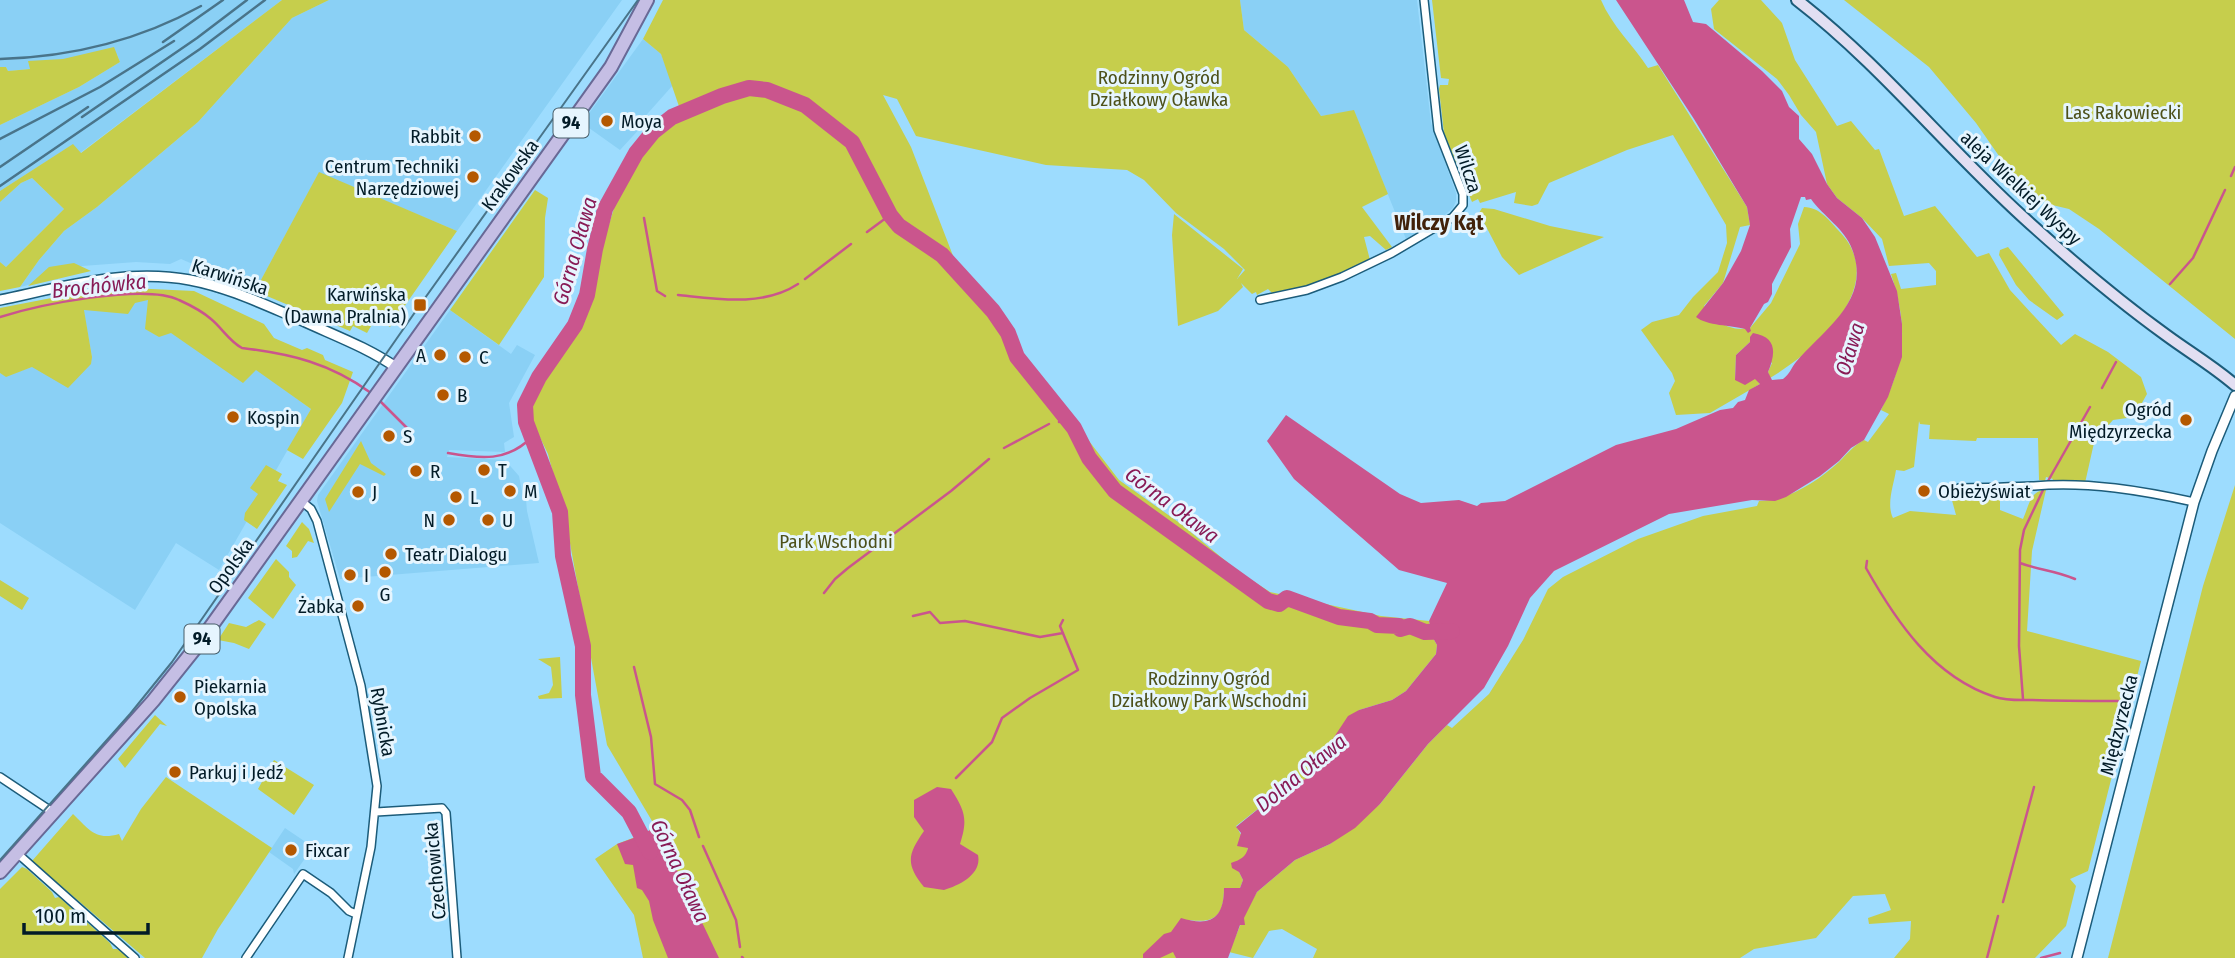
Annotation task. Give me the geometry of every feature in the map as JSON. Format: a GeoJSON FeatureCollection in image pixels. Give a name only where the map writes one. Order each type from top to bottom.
{"type":"FeatureCollection","features":[{"type":"Feature","properties":{"kind":"main road","name":"Krakowska"},"geometry":{"type":"LineString","coordinates":[[397,368],[611,66],[648,0]]}},
{"type":"Feature","properties":{"kind":"main road","name":"aleja Wielkiej Wyspy"},"geometry":{"type":"LineString","coordinates":[[1797,0],[1866,58],[2022,216],[2100,284],[2235,385]]}},
{"type":"Feature","properties":{"kind":"main road","name":"Opolska"},"geometry":{"type":"LineString","coordinates":[[0,872],[153,701],[186,660],[397,368]]}},
{"type":"Feature","properties":{"kind":"street","name":"Wilcza"},"geometry":{"type":"LineString","coordinates":[[1260,300],[1319,286],[1370,265],[1453,217],[1463,205],[1463,194],[1436,120],[1424,0]]}},
{"type":"Feature","properties":{"kind":"street","name":"Karwińska"},"geometry":{"type":"LineString","coordinates":[[0,300],[120,276],[159,276],[191,280],[227,290],[292,317],[370,351],[397,368]]}},
{"type":"Feature","properties":{"kind":"street","name":"Międzyrzecka"},"geometry":{"type":"LineString","coordinates":[[2077,958],[2194,502],[2211,451],[2235,396]]}},
{"type":"Feature","properties":{"kind":"street"},"geometry":{"type":"LineString","coordinates":[[1959,488],[2016,488],[2035,485],[2098,487],[2131,489],[2194,502]]}},
{"type":"Feature","properties":{"kind":"street","name":"Rybnicka"},"geometry":{"type":"LineString","coordinates":[[301,501],[311,509],[317,520],[359,678],[375,770],[376,812],[371,848],[348,958]]}},
{"type":"Feature","properties":{"kind":"street"},"geometry":{"type":"LineString","coordinates":[[0,777],[54,813]]}},
{"type":"Feature","properties":{"kind":"street","name":"Czechowicka"},"geometry":{"type":"LineString","coordinates":[[376,812],[442,808],[446,813],[457,958]]}},
{"type":"Feature","properties":{"kind":"street"},"geometry":{"type":"LineString","coordinates":[[17,853],[135,958]]}},
{"type":"Feature","properties":{"kind":"street"},"geometry":{"type":"LineString","coordinates":[[246,958],[303,874],[356,914]]}},
{"type":"Feature","properties":{"kind":"shaded area"},"geometry":{"type":"Polygon","coordinates":[[[0,0],[282,0],[80,153],[72,145],[0,191],[0,125],[79,87],[120,62],[117,54],[30,69],[8,71],[6,67],[0,67],[0,0]]]}},
{"type":"Feature","properties":{"kind":"shaded area"},"geometry":{"type":"Polygon","coordinates":[[[329,0],[622,0],[457,231],[319,173],[255,291],[181,259],[170,264],[136,262],[82,266],[69,275],[20,287],[64,231],[97,207],[198,122],[292,18],[329,0]]]}},
{"type":"Feature","properties":{"kind":"shaded area"},"geometry":{"type":"Polygon","coordinates":[[[1240,0],[1417,0],[1431,123],[1456,193],[1453,208],[1435,223],[1406,239],[1354,111],[1321,116],[1288,67],[1244,30],[1240,0]]]}},
{"type":"Feature","properties":{"kind":"shaded area"},"geometry":{"type":"Polygon","coordinates":[[[643,39],[661,54],[673,85],[641,121],[644,124],[620,150],[582,123],[643,39]]]}},
{"type":"Feature","properties":{"kind":"shaded area"},"geometry":{"type":"Polygon","coordinates":[[[32,178],[64,209],[6,267],[0,262],[0,202],[21,183],[32,178]]]}},
{"type":"Feature","properties":{"kind":"shaded area"},"geometry":{"type":"Polygon","coordinates":[[[148,296],[185,318],[311,409],[219,570],[176,543],[135,610],[0,523],[0,373],[6,376],[32,367],[92,357],[82,301],[148,296]]]}},
{"type":"Feature","properties":{"kind":"shaded area"},"geometry":{"type":"Polygon","coordinates":[[[450,310],[511,354],[517,345],[535,355],[509,403],[514,437],[504,443],[505,452],[449,450],[447,457],[505,460],[519,476],[539,563],[340,579],[317,501],[318,495],[450,310]]]}},
{"type":"Feature","properties":{"kind":"shaded area","name":"Fixcar"},"geometry":{"type":"Polygon","coordinates":[[[285,828],[313,847],[294,874],[293,869],[269,852],[285,828]]]}},
{"type":"Feature","properties":{"kind":"green space"},"geometry":{"type":"Polygon","coordinates":[[[282,0],[329,0],[292,18],[198,122],[97,207],[64,231],[20,287],[0,291],[0,262],[6,267],[64,209],[32,178],[21,183],[0,202],[0,191],[73,144],[81,153],[282,0]]]}},
{"type":"Feature","properties":{"kind":"green space","name":"Park Wschodni"},"geometry":{"type":"Polygon","coordinates":[[[663,0],[1240,0],[1244,30],[1288,67],[1321,116],[1354,110],[1388,194],[1362,207],[1392,247],[1386,250],[1370,236],[1364,237],[1370,260],[1363,265],[1313,286],[1272,293],[1268,289],[1257,295],[1256,292],[1252,294],[1241,283],[1243,287],[1218,311],[1178,326],[1172,235],[1174,214],[1243,269],[1237,279],[1245,270],[1224,249],[1176,213],[1144,180],[1127,170],[1046,165],[916,136],[897,99],[883,95],[911,147],[957,266],[999,308],[1026,359],[1119,480],[1181,524],[1239,572],[1270,592],[1381,616],[1429,621],[1437,645],[1436,654],[1406,691],[1392,700],[1359,710],[1307,778],[1268,801],[1236,826],[1248,847],[1247,854],[1239,861],[1239,872],[1243,880],[1240,888],[1224,888],[1222,905],[1217,915],[1206,920],[1190,920],[1175,954],[1176,958],[697,958],[649,830],[655,826],[607,745],[567,527],[548,454],[531,419],[532,398],[585,321],[598,259],[616,202],[647,146],[683,118],[661,54],[643,39],[663,0]]]}},
{"type":"Feature","properties":{"kind":"green space"},"geometry":{"type":"Polygon","coordinates":[[[1432,0],[1601,0],[1617,27],[1648,68],[1658,65],[1747,207],[1750,225],[1740,227],[1723,283],[1704,306],[1729,327],[1750,328],[1771,303],[1800,244],[1798,224],[1804,207],[1823,214],[1853,251],[1857,272],[1853,293],[1842,314],[1808,351],[1770,378],[1768,372],[1772,363],[1750,342],[1736,355],[1735,380],[1756,379],[1760,384],[1710,413],[1676,415],[1669,393],[1675,381],[1672,373],[1641,330],[1652,322],[1679,315],[1718,272],[1727,243],[1726,225],[1673,135],[1627,150],[1549,183],[1538,204],[1532,206],[1514,203],[1516,192],[1480,203],[1478,199],[1472,202],[1444,133],[1439,89],[1440,85],[1448,85],[1449,79],[1441,78],[1432,0]]]}},
{"type":"Feature","properties":{"kind":"green space"},"geometry":{"type":"Polygon","coordinates":[[[1719,0],[1761,0],[1782,23],[1795,60],[1837,126],[1851,121],[1875,150],[1879,149],[1904,216],[1935,206],[1977,257],[1989,253],[2010,290],[2061,345],[2075,334],[2108,352],[2141,377],[2147,394],[2134,417],[2113,420],[2096,434],[2085,483],[2052,481],[2053,479],[2046,477],[2045,481],[2039,480],[2038,438],[1977,438],[1976,441],[1929,439],[1930,425],[1920,424],[1919,421],[1914,467],[1904,471],[1896,470],[1891,494],[1893,518],[1910,511],[1956,515],[1950,493],[2000,493],[2000,510],[2023,519],[2033,496],[2046,490],[2032,551],[2027,631],[2141,661],[2088,871],[2070,879],[2076,886],[2066,926],[2035,958],[1894,958],[1910,939],[1911,921],[1869,924],[1868,918],[1891,910],[1885,894],[1853,896],[1816,938],[1754,949],[1740,958],[1313,958],[1317,949],[1282,929],[1269,931],[1253,958],[1229,952],[1257,892],[1295,860],[1330,844],[1380,804],[1428,744],[1447,725],[1452,728],[1489,694],[1523,640],[1548,589],[1563,577],[1638,539],[1703,516],[1757,506],[1759,501],[1781,498],[1802,489],[1831,469],[1864,440],[1868,442],[1889,414],[1881,410],[1896,375],[1902,343],[1900,310],[1891,274],[1896,273],[1901,289],[1936,285],[1936,271],[1929,263],[1889,266],[1882,239],[1837,198],[1827,184],[1816,132],[1789,95],[1777,79],[1714,29],[1711,9],[1719,0]]]}},
{"type":"Feature","properties":{"kind":"green space","name":"Las Rakowiecki"},"geometry":{"type":"Polygon","coordinates":[[[1844,0],[2235,0],[2235,339],[2099,229],[2069,209],[2048,204],[2013,176],[1976,123],[1929,67],[1844,0]]]}},
{"type":"Feature","properties":{"kind":"green space"},"geometry":{"type":"Polygon","coordinates":[[[114,47],[120,62],[79,87],[0,125],[0,67],[6,67],[8,71],[30,69],[28,61],[63,59],[114,47]]]}},
{"type":"Feature","properties":{"kind":"green space"},"geometry":{"type":"Polygon","coordinates":[[[319,172],[457,231],[390,327],[380,320],[378,323],[374,321],[367,333],[353,326],[350,331],[255,291],[319,172]]]}},
{"type":"Feature","properties":{"kind":"green space"},"geometry":{"type":"Polygon","coordinates":[[[535,190],[548,198],[544,277],[499,345],[450,310],[535,190]]]}},
{"type":"Feature","properties":{"kind":"green space"},"geometry":{"type":"Polygon","coordinates":[[[1482,208],[1604,237],[1519,275],[1502,257],[1479,213],[1482,208]]]}},
{"type":"Feature","properties":{"kind":"green space"},"geometry":{"type":"Polygon","coordinates":[[[2008,247],[2064,315],[2057,320],[2029,300],[2016,285],[1999,255],[2000,250],[2008,247]]]}},
{"type":"Feature","properties":{"kind":"green space"},"geometry":{"type":"Polygon","coordinates":[[[74,263],[91,271],[28,286],[49,267],[74,263]]]}},
{"type":"Feature","properties":{"kind":"green space"},"geometry":{"type":"Polygon","coordinates":[[[108,287],[194,291],[264,324],[274,338],[302,350],[307,348],[323,355],[325,360],[353,372],[342,403],[303,459],[287,450],[311,409],[256,370],[243,383],[171,333],[159,337],[145,329],[148,300],[135,303],[128,314],[84,310],[91,364],[68,388],[32,367],[6,377],[0,373],[0,308],[108,287]]]}},
{"type":"Feature","properties":{"kind":"green space"},"geometry":{"type":"Polygon","coordinates":[[[361,441],[371,463],[386,474],[384,476],[360,464],[329,512],[325,499],[361,441]]]}},
{"type":"Feature","properties":{"kind":"green space"},"geometry":{"type":"Polygon","coordinates":[[[266,465],[282,474],[278,481],[287,485],[257,529],[244,520],[245,513],[258,494],[250,488],[266,465]]]}},
{"type":"Feature","properties":{"kind":"green space"},"geometry":{"type":"Polygon","coordinates":[[[2235,485],[2235,958],[2108,958],[2203,586],[2235,485]]]}},
{"type":"Feature","properties":{"kind":"green space"},"geometry":{"type":"Polygon","coordinates":[[[302,522],[309,529],[314,543],[308,541],[297,557],[292,558],[292,551],[286,546],[302,522]]]}},
{"type":"Feature","properties":{"kind":"green space"},"geometry":{"type":"Polygon","coordinates":[[[276,559],[289,572],[289,577],[296,585],[273,619],[248,598],[276,559]]]}},
{"type":"Feature","properties":{"kind":"green space"},"geometry":{"type":"Polygon","coordinates":[[[0,580],[29,598],[22,610],[0,596],[0,580]]]}},
{"type":"Feature","properties":{"kind":"green space"},"geometry":{"type":"Polygon","coordinates":[[[259,620],[266,624],[249,649],[218,640],[229,623],[246,627],[259,620]]]}},
{"type":"Feature","properties":{"kind":"green space"},"geometry":{"type":"Polygon","coordinates":[[[560,657],[562,698],[539,699],[538,696],[549,693],[553,685],[551,667],[538,659],[560,657]]]}},
{"type":"Feature","properties":{"kind":"green space"},"geometry":{"type":"Polygon","coordinates":[[[155,715],[167,726],[160,724],[125,768],[118,759],[155,715]]]}},
{"type":"Feature","properties":{"kind":"green space"},"geometry":{"type":"Polygon","coordinates":[[[274,760],[314,785],[294,815],[258,789],[274,760]]]}},
{"type":"Feature","properties":{"kind":"green space"},"geometry":{"type":"Polygon","coordinates":[[[166,777],[272,848],[202,958],[145,958],[32,861],[73,814],[98,835],[119,834],[122,841],[141,809],[166,777]]]}},
{"type":"Feature","properties":{"kind":"green space"},"geometry":{"type":"Polygon","coordinates":[[[638,836],[691,958],[643,958],[634,915],[595,859],[617,844],[638,836]]]}},
{"type":"Feature","properties":{"kind":"green space"},"geometry":{"type":"Polygon","coordinates":[[[22,867],[52,892],[55,898],[59,897],[110,943],[113,949],[130,958],[0,958],[0,889],[22,867]]]}},
{"type":"Feature","properties":{"kind":"water","name":"Oława"},"geometry":{"type":"Polygon","coordinates":[[[1616,0],[1684,0],[1693,22],[1706,24],[1782,91],[1789,107],[1799,116],[1799,139],[1812,154],[1837,198],[1862,218],[1875,237],[1897,291],[1902,324],[1902,357],[1888,397],[1864,440],[1820,476],[1786,497],[1775,501],[1752,500],[1669,514],[1554,571],[1530,598],[1508,646],[1484,688],[1428,744],[1380,804],[1355,828],[1330,844],[1295,860],[1257,892],[1244,918],[1245,925],[1240,925],[1228,958],[1176,958],[1173,952],[1160,958],[1143,958],[1143,954],[1164,934],[1171,932],[1181,918],[1207,921],[1213,918],[1221,907],[1224,888],[1240,888],[1243,880],[1231,863],[1242,858],[1248,848],[1237,846],[1241,833],[1236,827],[1268,801],[1307,778],[1348,716],[1392,700],[1406,691],[1436,654],[1437,645],[1429,621],[1447,583],[1399,570],[1294,479],[1267,441],[1286,415],[1400,494],[1421,503],[1459,500],[1477,506],[1481,503],[1505,501],[1616,445],[1676,429],[1720,410],[1733,408],[1738,402],[1745,400],[1749,390],[1760,384],[1755,379],[1745,385],[1735,380],[1736,355],[1750,342],[1753,333],[1767,338],[1770,342],[1773,352],[1768,372],[1772,380],[1783,379],[1832,325],[1851,298],[1857,267],[1849,242],[1811,199],[1801,197],[1790,229],[1791,247],[1772,284],[1772,294],[1750,328],[1751,331],[1748,333],[1745,329],[1713,324],[1696,317],[1723,283],[1741,251],[1750,225],[1747,207],[1694,119],[1616,0]]]}},
{"type":"Feature","properties":{"kind":"water"},"geometry":{"type":"Polygon","coordinates":[[[937,787],[951,789],[956,797],[964,821],[960,844],[978,855],[977,868],[973,873],[963,882],[944,890],[924,887],[911,865],[912,853],[924,831],[914,817],[914,800],[937,787]]]}},
{"type":"Feature","properties":{"kind":"water"},"geometry":{"type":"Polygon","coordinates":[[[656,826],[719,958],[668,958],[653,920],[649,901],[642,890],[637,888],[633,865],[625,864],[617,844],[642,835],[656,826]]]}},
{"type":"Feature","properties":{"kind":"waterway","name":"Górna Oława"},"geometry":{"type":"LineString","coordinates":[[650,852],[629,812],[593,776],[583,695],[583,646],[563,556],[560,512],[526,422],[525,405],[539,377],[575,325],[587,295],[605,209],[636,153],[653,132],[672,117],[749,88],[767,90],[805,105],[852,142],[890,215],[899,226],[942,255],[993,311],[1008,333],[1017,357],[1074,428],[1089,458],[1115,491],[1268,601],[1279,604],[1287,598],[1339,617],[1370,621],[1377,625],[1399,626],[1400,629],[1410,626],[1425,632],[1452,631]]}},
{"type":"Feature","properties":{"kind":"waterway"},"geometry":{"type":"LineString","coordinates":[[2231,176],[2235,167]]}},
{"type":"Feature","properties":{"kind":"waterway"},"geometry":{"type":"LineString","coordinates":[[2170,284],[2193,258],[2225,190]]}},
{"type":"Feature","properties":{"kind":"waterway"},"geometry":{"type":"LineString","coordinates":[[867,232],[890,215]]}},
{"type":"Feature","properties":{"kind":"waterway"},"geometry":{"type":"LineString","coordinates":[[644,218],[657,291],[665,296]]}},
{"type":"Feature","properties":{"kind":"waterway"},"geometry":{"type":"LineString","coordinates":[[805,279],[851,244]]}},
{"type":"Feature","properties":{"kind":"waterway"},"geometry":{"type":"LineString","coordinates":[[678,295],[755,299],[770,296],[798,284]]}},
{"type":"Feature","properties":{"kind":"waterway","name":"Brochówka"},"geometry":{"type":"LineString","coordinates":[[0,317],[91,298],[163,295],[204,313],[242,348],[277,353],[325,367],[371,393]]}},
{"type":"Feature","properties":{"kind":"waterway"},"geometry":{"type":"LineString","coordinates":[[2102,388],[2116,362]]}},
{"type":"Feature","properties":{"kind":"waterway","name":"Brochówka"},"geometry":{"type":"LineString","coordinates":[[379,400],[411,432]]}},
{"type":"Feature","properties":{"kind":"waterway"},"geometry":{"type":"LineString","coordinates":[[2048,481],[2090,407]]}},
{"type":"Feature","properties":{"kind":"waterway"},"geometry":{"type":"LineString","coordinates":[[1059,422],[1066,419]]}},
{"type":"Feature","properties":{"kind":"waterway"},"geometry":{"type":"LineString","coordinates":[[1004,448],[1049,424]]}},
{"type":"Feature","properties":{"kind":"waterway","name":"Brochówka"},"geometry":{"type":"LineString","coordinates":[[448,453],[493,457],[513,451],[532,437]]}},
{"type":"Feature","properties":{"kind":"waterway"},"geometry":{"type":"LineString","coordinates":[[824,593],[848,568],[989,459]]}},
{"type":"Feature","properties":{"kind":"waterway"},"geometry":{"type":"LineString","coordinates":[[2023,699],[2019,646],[2020,550],[2024,530],[2043,490]]}},
{"type":"Feature","properties":{"kind":"waterway"},"geometry":{"type":"LineString","coordinates":[[1867,561],[1866,568],[1890,608],[1918,645],[1953,676],[1973,688],[2009,700],[2118,701]]}},
{"type":"Feature","properties":{"kind":"waterway"},"geometry":{"type":"LineString","coordinates":[[2020,563],[2075,579]]}},
{"type":"Feature","properties":{"kind":"waterway"},"geometry":{"type":"LineString","coordinates":[[913,616],[930,612],[940,623],[965,621],[1040,637],[1063,633]]}},
{"type":"Feature","properties":{"kind":"waterway"},"geometry":{"type":"LineString","coordinates":[[956,778],[992,742],[1002,718],[1078,670],[1060,626],[1063,620]]}},
{"type":"Feature","properties":{"kind":"waterway"},"geometry":{"type":"LineString","coordinates":[[634,667],[651,737],[655,784],[682,800],[690,810],[699,837]]}},
{"type":"Feature","properties":{"kind":"waterway"},"geometry":{"type":"LineString","coordinates":[[2003,902],[2034,787]]}},
{"type":"Feature","properties":{"kind":"waterway"},"geometry":{"type":"LineString","coordinates":[[703,846],[736,920],[740,947]]}},
{"type":"Feature","properties":{"kind":"waterway"},"geometry":{"type":"LineString","coordinates":[[1987,958],[1998,916]]}},
{"type":"Feature","properties":{"kind":"waterway"},"geometry":{"type":"LineString","coordinates":[[2041,958],[2060,953]]}},
{"type":"Feature","properties":{"kind":"tram line"},"geometry":{"type":"LineString","coordinates":[[0,860],[130,714],[172,662],[420,305],[638,0]]}},
{"type":"Feature","properties":{"kind":"railway"},"geometry":{"type":"LineString","coordinates":[[163,42],[223,0]]}},
{"type":"Feature","properties":{"kind":"railway"},"geometry":{"type":"LineString","coordinates":[[82,117],[247,0]]}},
{"type":"Feature","properties":{"kind":"railway"},"geometry":{"type":"LineString","coordinates":[[0,186],[200,49],[265,0]]}},
{"type":"Feature","properties":{"kind":"railway"},"geometry":{"type":"LineString","coordinates":[[0,59],[52,55],[104,45],[153,29],[201,6]]}},
{"type":"Feature","properties":{"kind":"railway"},"geometry":{"type":"LineString","coordinates":[[0,139],[100,87],[174,41]]}},
{"type":"Feature","properties":{"kind":"railway"},"geometry":{"type":"LineString","coordinates":[[0,167],[88,107]]}},
{"type":"Feature","properties":{"kind":"place","name":"Moya"},"geometry":{"type":"Point","coordinates":[607,121]}},
{"type":"Feature","properties":{"kind":"place","name":"Rabbit"},"geometry":{"type":"Point","coordinates":[475,136]}},
{"type":"Feature","properties":{"kind":"place","name":"Centrum Techniki Narzędziowej"},"geometry":{"type":"Point","coordinates":[473,177]}},
{"type":"Feature","properties":{"kind":"place","name":"Karwińska (Dawna Pralnia)"},"geometry":{"type":"Point","coordinates":[420,305]}},
{"type":"Feature","properties":{"kind":"place","name":"A"},"geometry":{"type":"Point","coordinates":[440,355]}},
{"type":"Feature","properties":{"kind":"place","name":"C"},"geometry":{"type":"Point","coordinates":[465,357]}},
{"type":"Feature","properties":{"kind":"place","name":"B"},"geometry":{"type":"Point","coordinates":[443,395]}},
{"type":"Feature","properties":{"kind":"place","name":"Kospin"},"geometry":{"type":"Point","coordinates":[233,417]}},
{"type":"Feature","properties":{"kind":"place","name":"Ogród Międzyrzecka"},"geometry":{"type":"Point","coordinates":[2186,420]}},
{"type":"Feature","properties":{"kind":"place","name":"S"},"geometry":{"type":"Point","coordinates":[389,436]}},
{"type":"Feature","properties":{"kind":"place","name":"T"},"geometry":{"type":"Point","coordinates":[484,470]}},
{"type":"Feature","properties":{"kind":"place","name":"R"},"geometry":{"type":"Point","coordinates":[416,471]}},
{"type":"Feature","properties":{"kind":"place","name":"M"},"geometry":{"type":"Point","coordinates":[510,491]}},
{"type":"Feature","properties":{"kind":"place","name":"Obieżyświat"},"geometry":{"type":"Point","coordinates":[1924,491]}},
{"type":"Feature","properties":{"kind":"place","name":"J"},"geometry":{"type":"Point","coordinates":[358,492]}},
{"type":"Feature","properties":{"kind":"place","name":"L"},"geometry":{"type":"Point","coordinates":[456,497]}},
{"type":"Feature","properties":{"kind":"place","name":"N"},"geometry":{"type":"Point","coordinates":[449,520]}},
{"type":"Feature","properties":{"kind":"place","name":"U"},"geometry":{"type":"Point","coordinates":[488,520]}},
{"type":"Feature","properties":{"kind":"place","name":"Teatr Dialogu"},"geometry":{"type":"Point","coordinates":[391,554]}},
{"type":"Feature","properties":{"kind":"place","name":"G"},"geometry":{"type":"Point","coordinates":[385,572]}},
{"type":"Feature","properties":{"kind":"place","name":"I"},"geometry":{"type":"Point","coordinates":[350,575]}},
{"type":"Feature","properties":{"kind":"place","name":"Żabka"},"geometry":{"type":"Point","coordinates":[358,606]}},
{"type":"Feature","properties":{"kind":"place","name":"Piekarnia Opolska"},"geometry":{"type":"Point","coordinates":[180,697]}},
{"type":"Feature","properties":{"kind":"place","name":"Parkuj i Jedź"},"geometry":{"type":"Point","coordinates":[175,772]}},
{"type":"Feature","properties":{"kind":"place","name":"Fixcar"},"geometry":{"type":"Point","coordinates":[291,850]}},
{"type":"Feature","properties":{"kind":"district","name":"Wilczy Kąt"},"geometry":{"type":"Point","coordinates":[1439,223]}},
{"type":"Feature","properties":{"kind":"park label","name":"Rodzinny Ogród Działkowy Oławka"},"geometry":{"type":"Point","coordinates":[1159,88]}},
{"type":"Feature","properties":{"kind":"park label","name":"Rodzinny Ogród Działkowy Park Wschodni"},"geometry":{"type":"Point","coordinates":[1209,689]}},
{"type":"Feature","properties":{"kind":"water label","name":"Dolna Oława"},"geometry":{"type":"Point","coordinates":[1301,773]}}]}
